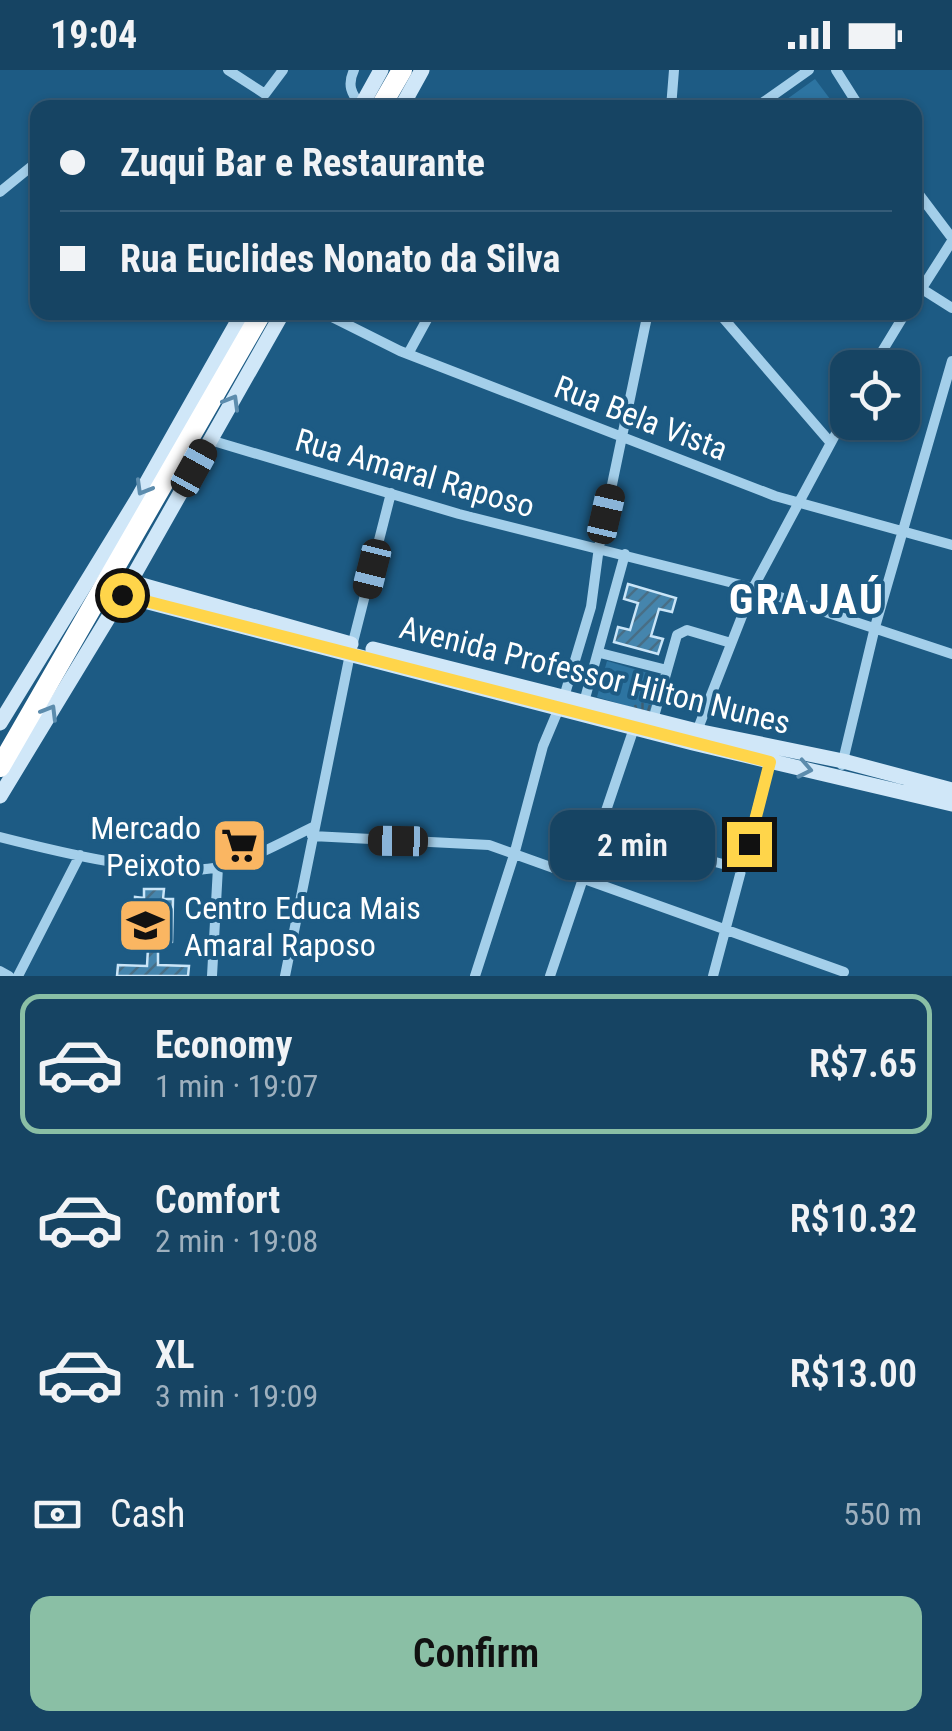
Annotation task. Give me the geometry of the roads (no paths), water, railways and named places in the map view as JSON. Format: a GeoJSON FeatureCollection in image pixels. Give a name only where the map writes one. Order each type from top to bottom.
{"type":"FeatureCollection","features":[{"type":"Feature","properties":{"kind":"highway"},"geometry":{"type":"LineString","coordinates":[[374,100],[402,70]]}},
{"type":"Feature","properties":{"kind":"highway"},"geometry":{"type":"LineString","coordinates":[[0,766],[115,587],[258,320]]}},
{"type":"Feature","properties":{"kind":"main road"},"geometry":{"type":"LineString","coordinates":[[370,100],[381,70]]}},
{"type":"Feature","properties":{"kind":"main road"},"geometry":{"type":"LineString","coordinates":[[405,100],[422,70]]}},
{"type":"Feature","properties":{"kind":"main road"},"geometry":{"type":"LineString","coordinates":[[0,722],[138,498],[239,320]]}},
{"type":"Feature","properties":{"kind":"main road"},"geometry":{"type":"LineString","coordinates":[[0,796],[115,587],[210,440],[278,320]]}},
{"type":"Feature","properties":{"kind":"main road","name":"Avenida Professor Hilton Nunes"},"geometry":{"type":"LineString","coordinates":[[115,587],[646,726],[952,790]]}},
{"type":"Feature","properties":{"kind":"main road","name":"Avenida Professor Hilton Nunes"},"geometry":{"type":"LineString","coordinates":[[695,737],[770,762],[842,769],[952,804]]}},
{"type":"Feature","properties":{"kind":"street"},"geometry":{"type":"LineString","coordinates":[[228,70],[265,94]]}},
{"type":"Feature","properties":{"kind":"street"},"geometry":{"type":"LineString","coordinates":[[264,100],[283,70]]}},
{"type":"Feature","properties":{"kind":"street"},"geometry":{"type":"LineString","coordinates":[[354,70],[350,89],[360,100]]}},
{"type":"Feature","properties":{"kind":"street"},"geometry":{"type":"LineString","coordinates":[[671,100],[674,70]]}},
{"type":"Feature","properties":{"kind":"street"},"geometry":{"type":"LineString","coordinates":[[766,100],[809,70]]}},
{"type":"Feature","properties":{"kind":"street"},"geometry":{"type":"LineString","coordinates":[[836,70],[855,100]]}},
{"type":"Feature","properties":{"kind":"street"},"geometry":{"type":"LineString","coordinates":[[0,192],[30,168]]}},
{"type":"Feature","properties":{"kind":"street"},"geometry":{"type":"LineString","coordinates":[[922,198],[952,239],[922,288]]}},
{"type":"Feature","properties":{"kind":"street"},"geometry":{"type":"LineString","coordinates":[[922,296],[952,308]]}},
{"type":"Feature","properties":{"kind":"street","name":"Rua Bela Vista"},"geometry":{"type":"LineString","coordinates":[[338,320],[408,354],[775,496],[952,545]]}},
{"type":"Feature","properties":{"kind":"street"},"geometry":{"type":"LineString","coordinates":[[408,354],[427,320]]}},
{"type":"Feature","properties":{"kind":"street"},"geometry":{"type":"LineString","coordinates":[[475,976],[514,855],[543,746],[562,702],[591,607],[599,547],[646,320]]}},
{"type":"Feature","properties":{"kind":"street"},"geometry":{"type":"LineString","coordinates":[[695,737],[752,588],[830,442],[725,320]]}},
{"type":"Feature","properties":{"kind":"street"},"geometry":{"type":"LineString","coordinates":[[883,350],[901,320]]}},
{"type":"Feature","properties":{"kind":"street"},"geometry":{"type":"LineString","coordinates":[[842,769],[875,627],[952,361]]}},
{"type":"Feature","properties":{"kind":"street","name":"Rua Amaral Raposo"},"geometry":{"type":"LineString","coordinates":[[210,440],[459,514],[752,588],[952,654]]}},
{"type":"Feature","properties":{"kind":"street"},"geometry":{"type":"LineString","coordinates":[[285,976],[351,649],[391,494]]}},
{"type":"Feature","properties":{"kind":"street"},"geometry":{"type":"LineString","coordinates":[[582,707],[625,554]]}},
{"type":"Feature","properties":{"kind":"street"},"geometry":{"type":"LineString","coordinates":[[591,607],[611,612]]}},
{"type":"Feature","properties":{"kind":"street"},"geometry":{"type":"LineString","coordinates":[[550,976],[600,832],[667,670],[674,640],[687,630],[731,643]]}},
{"type":"Feature","properties":{"kind":"street"},"geometry":{"type":"LineString","coordinates":[[600,653],[667,670]]}},
{"type":"Feature","properties":{"kind":"street"},"geometry":{"type":"LineString","coordinates":[[713,976],[770,762]]}},
{"type":"Feature","properties":{"kind":"street"},"geometry":{"type":"LineString","coordinates":[[0,838],[176,869],[218,867],[313,832],[477,844],[584,878],[844,972]]}},
{"type":"Feature","properties":{"kind":"street"},"geometry":{"type":"LineString","coordinates":[[600,832],[742,869]]}},
{"type":"Feature","properties":{"kind":"street"},"geometry":{"type":"LineString","coordinates":[[18,976],[80,855]]}},
{"type":"Feature","properties":{"kind":"street"},"geometry":{"type":"LineString","coordinates":[[212,976],[218,867]]}},
{"type":"Feature","properties":{"kind":"street"},"geometry":{"type":"LineString","coordinates":[[0,971],[9,976]]}},
{"type":"Feature","properties":{"kind":"place","name":"Mercado Peixoto"},"geometry":{"type":"Point","coordinates":[240,846]}},
{"type":"Feature","properties":{"kind":"place","name":"Centro Educa Mais Amaral Raposo"},"geometry":{"type":"Point","coordinates":[145,926]}},
{"type":"Feature","properties":{"kind":"district","name":"GRAJAÚ"},"geometry":{"type":"Point","coordinates":[807,599]}}]}
